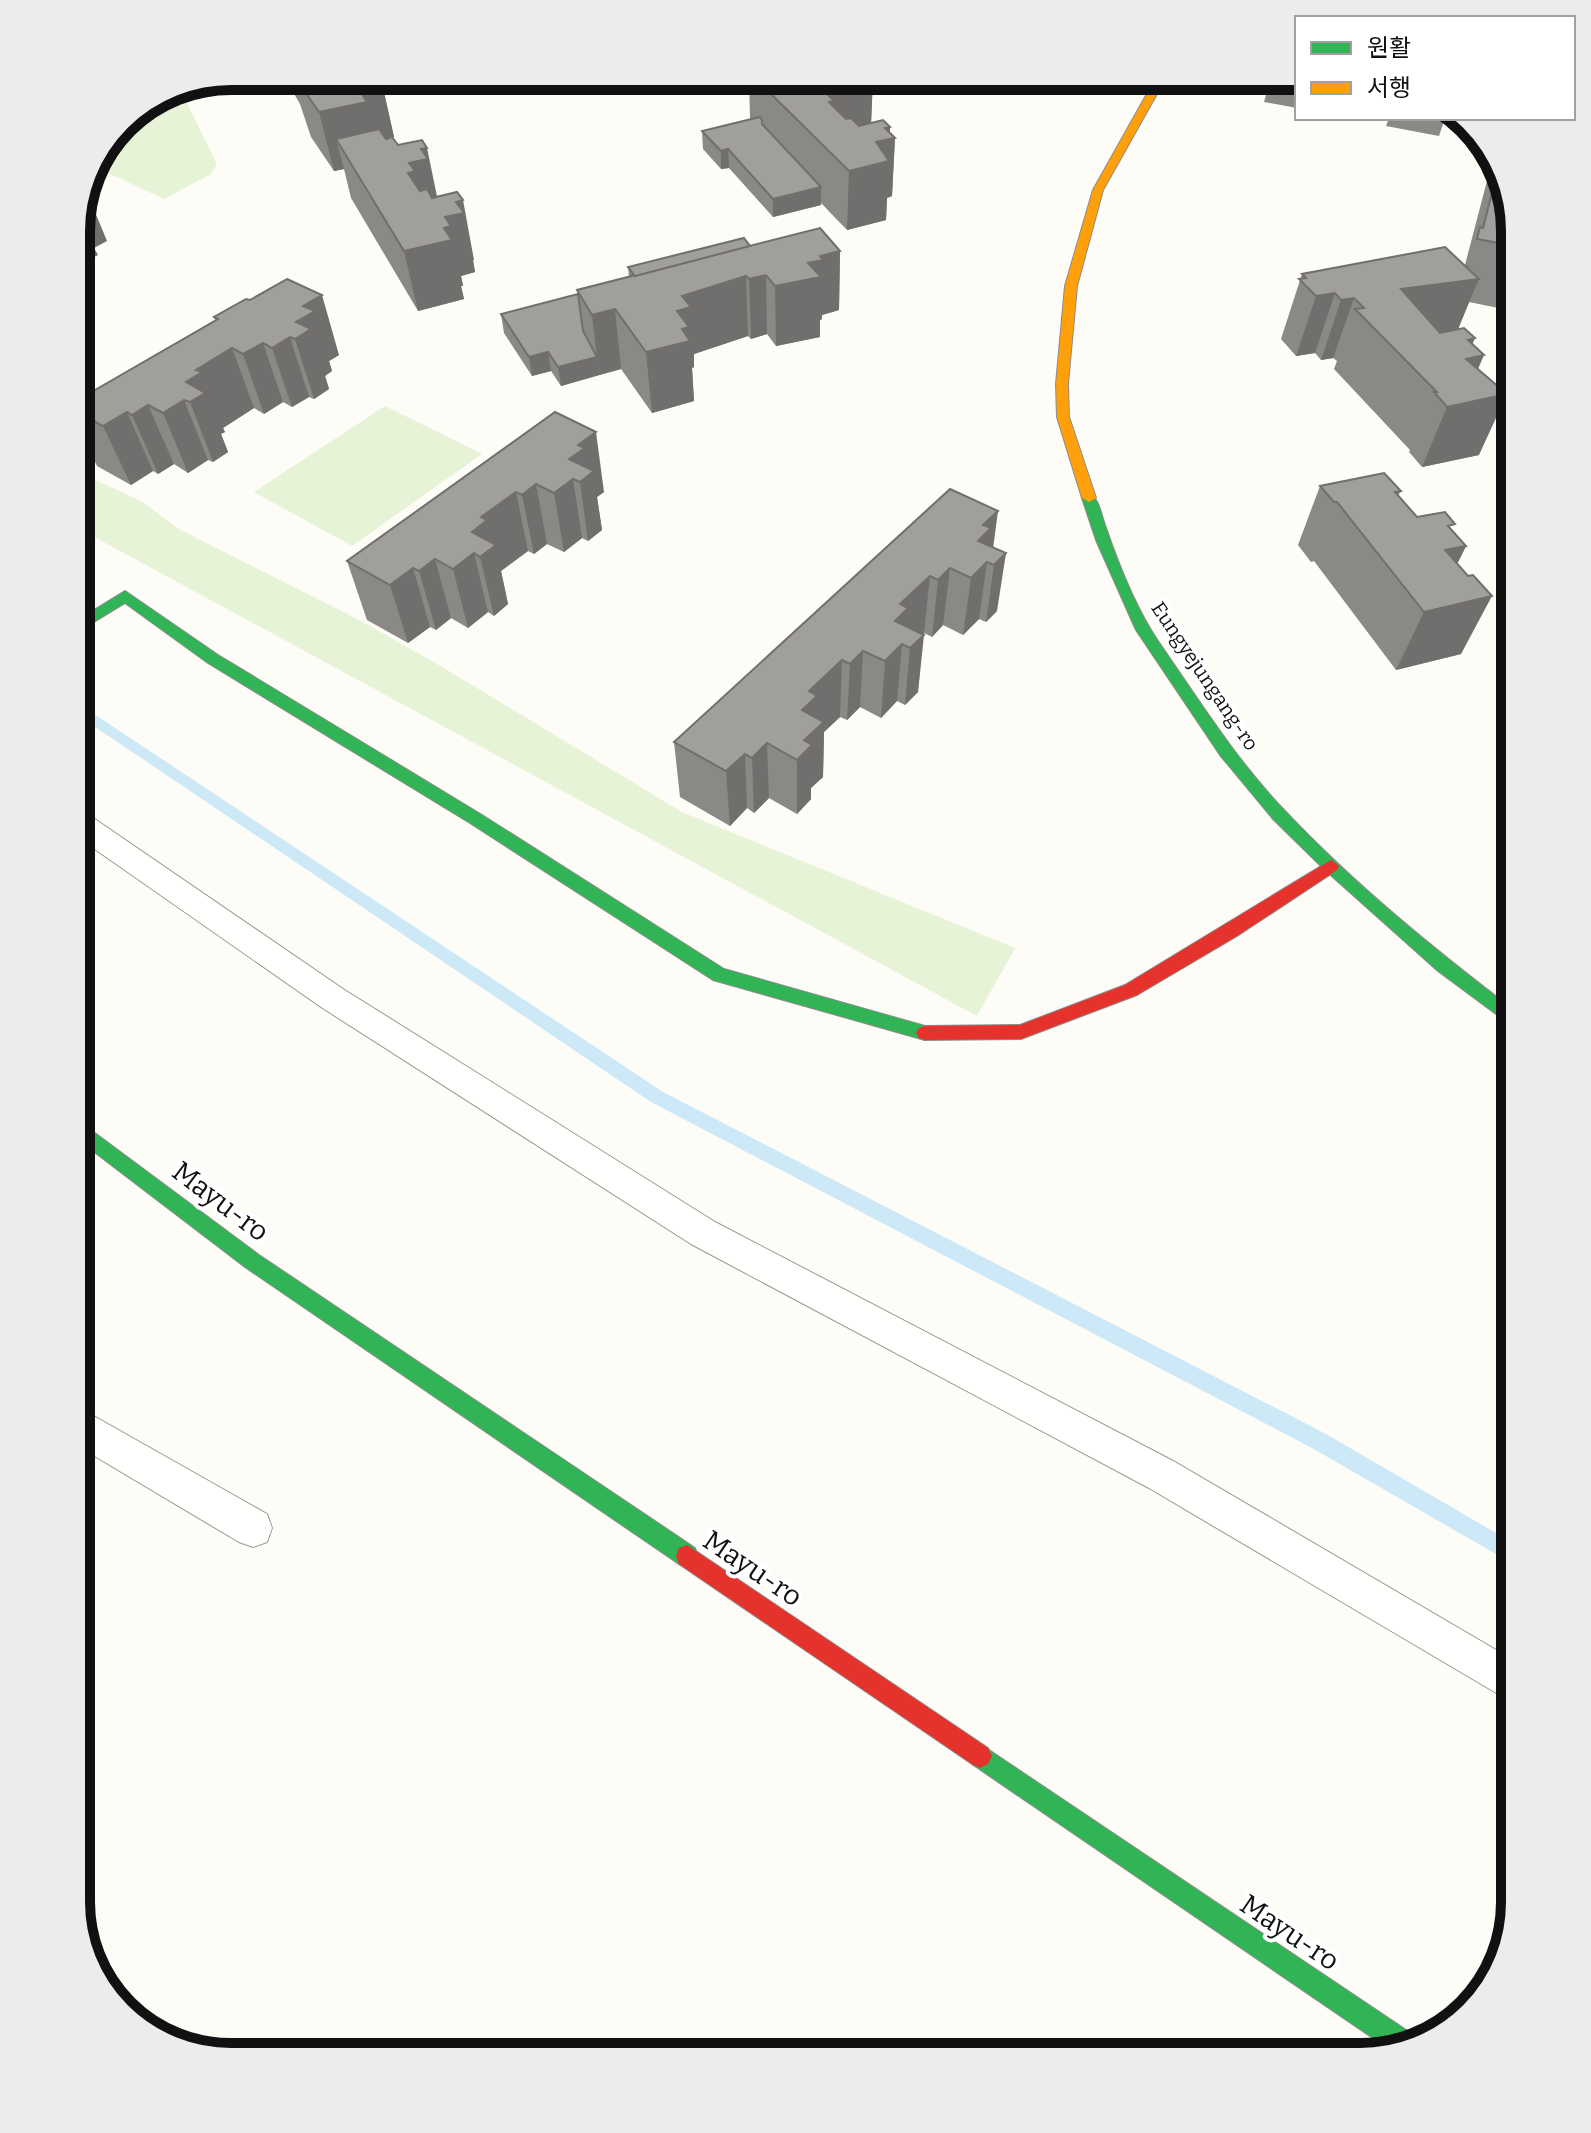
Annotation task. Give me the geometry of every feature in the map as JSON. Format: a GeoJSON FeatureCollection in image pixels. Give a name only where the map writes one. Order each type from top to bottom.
{"type":"FeatureCollection","features":[{"type":"Feature","properties":{"kind":"street","name":"Eungyejungang-ro"},"geometry":{"type":"LineString","coordinates":[[1154,90],[1098,190],[1071,286],[1062,384],[1065,428],[1103,540],[1143,630],[1225,751],[1279,815],[1331,866],[1444,966],[1501,1010]]}},
{"type":"Feature","properties":{"kind":"street"},"geometry":{"type":"LineString","coordinates":[[90,619],[125,596],[213,659],[476,819],[719,975],[920,1033],[1021,1032],[1131,990],[1231,931],[1331,866]]}},
{"type":"Feature","properties":{"kind":"street"},"geometry":{"type":"LineString","coordinates":[[90,1126],[128,1166]]}},
{"type":"Feature","properties":{"kind":"street","name":"Mayu-ro"},"geometry":{"type":"LineString","coordinates":[[90,1138],[252,1261],[1396,2038]]}},
{"type":"Feature","properties":{"kind":"street"},"geometry":{"type":"LineString","coordinates":[[90,1150],[128,1166]]}},
{"type":"Feature","properties":{"kind":"lane"},"geometry":{"type":"LineString","coordinates":[[90,831],[332,998],[703,1233],[1162,1475],[1501,1676]]}},
{"type":"Feature","properties":{"kind":"lane"},"geometry":{"type":"LineString","coordinates":[[90,1432],[253,1528]]}},
{"type":"Feature","properties":{"kind":"green space"},"geometry":{"type":"Polygon","coordinates":[[[180,101],[187,103],[217,164],[211,174],[164,199],[104,171],[125,138],[156,112],[180,101]]]}},
{"type":"Feature","properties":{"kind":"green space"},"geometry":{"type":"Polygon","coordinates":[[[385,406],[482,454],[352,546],[254,492],[385,406]]]}},
{"type":"Feature","properties":{"kind":"green space"},"geometry":{"type":"Polygon","coordinates":[[[90,477],[143,502],[177,528],[361,621],[434,662],[682,812],[1015,948],[977,1016],[90,535],[90,477]]]}},
{"type":"Feature","properties":{"kind":"building"},"geometry":{"type":"Polygon","coordinates":[[[304,90],[370,91],[361,93],[367,102],[319,112],[304,90]]]}},
{"type":"Feature","properties":{"kind":"building"},"geometry":{"type":"Polygon","coordinates":[[[767,90],[835,90],[825,92],[834,101],[829,102],[846,119],[851,118],[859,126],[883,120],[890,127],[885,128],[895,138],[876,142],[889,161],[849,171],[767,90]]]}},
{"type":"Feature","properties":{"kind":"building"},"geometry":{"type":"Polygon","coordinates":[[[760,117],[762,124],[821,187],[773,199],[728,149],[721,151],[702,131],[760,117]]]}},
{"type":"Feature","properties":{"kind":"building"},"geometry":{"type":"Polygon","coordinates":[[[379,129],[386,139],[392,137],[398,145],[422,140],[427,148],[421,149],[428,159],[409,163],[415,171],[408,173],[420,191],[427,189],[432,198],[457,192],[463,200],[456,202],[464,213],[445,217],[451,226],[444,228],[452,240],[404,251],[336,139],[379,129]]]}},
{"type":"Feature","properties":{"kind":"building"},"geometry":{"type":"Polygon","coordinates":[[[1494,186],[1501,222],[1501,243],[1477,239],[1480,227],[1483,228],[1494,186]]]}},
{"type":"Feature","properties":{"kind":"building"},"geometry":{"type":"Polygon","coordinates":[[[820,228],[840,251],[820,256],[823,260],[808,263],[821,277],[775,286],[766,275],[749,279],[746,276],[682,296],[691,307],[677,311],[689,327],[682,329],[690,341],[646,352],[615,309],[592,315],[577,290],[820,228]]]}},
{"type":"Feature","properties":{"kind":"building"},"geometry":{"type":"Polygon","coordinates":[[[744,238],[750,246],[635,276],[628,267],[744,238]]]}},
{"type":"Feature","properties":{"kind":"building"},"geometry":{"type":"Polygon","coordinates":[[[1445,247],[1479,279],[1401,289],[1440,333],[1464,328],[1475,338],[1468,340],[1484,355],[1466,359],[1501,389],[1501,395],[1447,407],[1434,392],[1437,392],[1355,309],[1364,308],[1354,298],[1341,300],[1335,293],[1316,296],[1299,279],[1306,278],[1302,274],[1445,247]]]}},
{"type":"Feature","properties":{"kind":"building"},"geometry":{"type":"Polygon","coordinates":[[[287,279],[322,295],[303,306],[315,311],[296,322],[311,329],[295,339],[290,337],[272,348],[263,343],[243,354],[232,348],[196,370],[202,372],[186,382],[205,393],[190,402],[184,400],[163,413],[148,405],[132,415],[127,412],[103,426],[90,419],[90,393],[218,319],[214,317],[246,299],[250,300],[287,279]]]}},
{"type":"Feature","properties":{"kind":"building"},"geometry":{"type":"Polygon","coordinates":[[[578,294],[583,331],[597,357],[558,367],[548,352],[529,357],[501,314],[578,294]]]}},
{"type":"Feature","properties":{"kind":"building"},"geometry":{"type":"Polygon","coordinates":[[[555,412],[596,432],[578,445],[585,448],[569,459],[594,471],[580,482],[573,479],[554,493],[536,484],[522,495],[516,492],[481,517],[487,520],[472,532],[496,545],[480,557],[474,553],[453,569],[435,559],[419,571],[413,568],[390,585],[347,561],[555,412]]]}},
{"type":"Feature","properties":{"kind":"building"},"geometry":{"type":"Polygon","coordinates":[[[1384,473],[1401,491],[1395,492],[1417,517],[1445,512],[1455,524],[1448,526],[1466,546],[1445,550],[1468,576],[1473,575],[1492,596],[1424,612],[1337,502],[1320,486],[1384,473]]]}},
{"type":"Feature","properties":{"kind":"building"},"geometry":{"type":"Polygon","coordinates":[[[950,489],[998,511],[983,525],[991,528],[978,541],[1006,553],[994,565],[987,562],[971,578],[950,568],[938,580],[930,576],[900,604],[908,608],[895,621],[924,635],[910,648],[902,644],[885,661],[863,651],[850,664],[842,660],[809,691],[817,696],[802,710],[824,722],[804,740],[812,745],[797,760],[767,743],[752,758],[745,754],[726,771],[674,742],[950,489]]]}},
{"type":"Feature","properties":{"kind":"waterway"},"geometry":{"type":"LineString","coordinates":[[90,716],[657,1097],[1319,1441],[1501,1547]]}},
{"type":"Feature","properties":{"kind":"traffic: fast"},"geometry":{"type":"LineString","coordinates":[[1089,498],[1103,540],[1143,630],[1225,751],[1279,815],[1331,866],[1444,966],[1501,1010]]}},
{"type":"Feature","properties":{"kind":"traffic: fast"},"geometry":{"type":"LineString","coordinates":[[90,619],[125,596],[213,659],[476,819],[719,975],[925,1033]]}},
{"type":"Feature","properties":{"kind":"traffic: fast"},"geometry":{"type":"LineString","coordinates":[[90,1138],[252,1261],[687,1556]]}},
{"type":"Feature","properties":{"kind":"traffic: fast"},"geometry":{"type":"LineString","coordinates":[[980,1756],[1396,2038]]}},
{"type":"Feature","properties":{"kind":"traffic: slow"},"geometry":{"type":"LineString","coordinates":[[1089,498],[1063,417],[1062,384],[1071,286],[1098,190],[1154,90]]}},
{"type":"Feature","properties":{"kind":"traffic: jam"},"geometry":{"type":"LineString","coordinates":[[925,1033],[1021,1032],[1131,990],[1231,931],[1331,866]]}},
{"type":"Feature","properties":{"kind":"traffic: jam"},"geometry":{"type":"LineString","coordinates":[[687,1556],[980,1756]]}}]}
